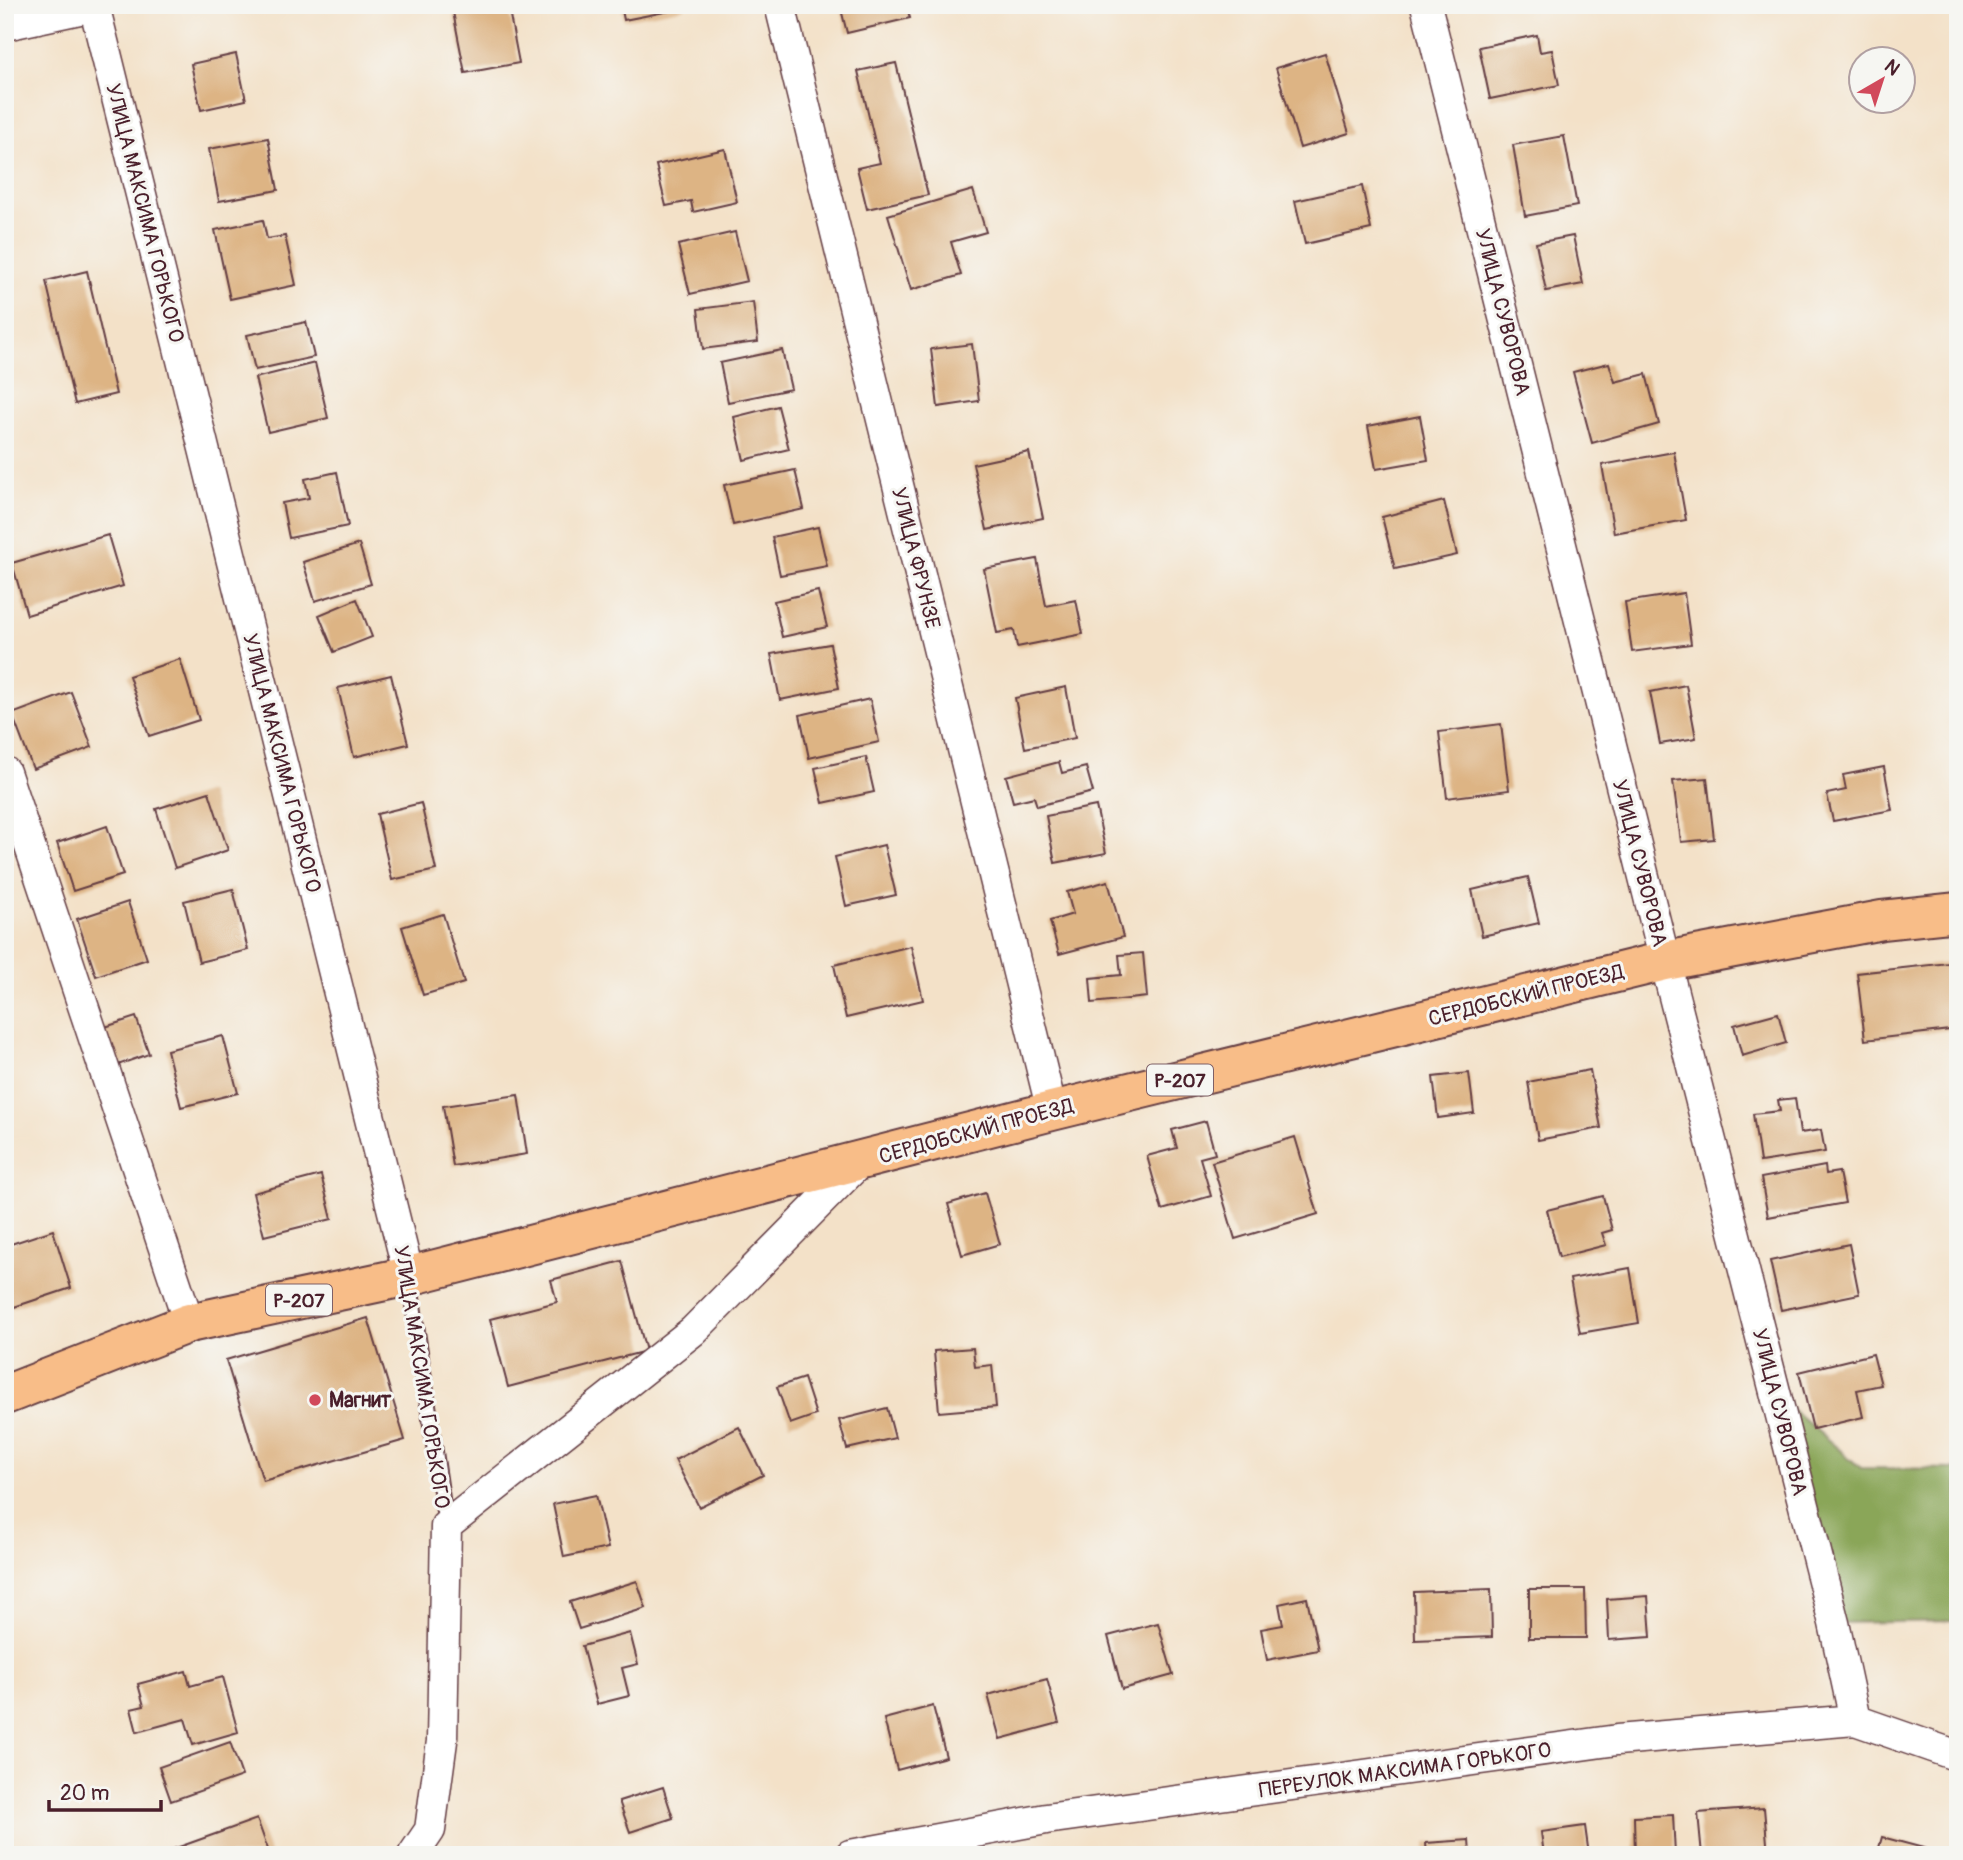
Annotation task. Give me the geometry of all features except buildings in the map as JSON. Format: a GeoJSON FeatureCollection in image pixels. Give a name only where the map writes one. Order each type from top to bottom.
{"type":"FeatureCollection","features":[{"type":"Feature","properties":{"kind":"main road","name":"СЕРДОБСКИЙ ПРОЕЗД"},"geometry":{"type":"LineString","coordinates":[[5,1395],[189,1323],[409,1276],[1052,1111],[1665,961],[1882,920],[1958,912]]}},
{"type":"Feature","properties":{"kind":"street","name":"УЛИЦА ФРУНЗЕ"},"geometry":{"type":"LineString","coordinates":[[780,5],[1052,1111]]}},
{"type":"Feature","properties":{"kind":"street","name":"УЛИЦА СУВОРОВА"},"geometry":{"type":"LineString","coordinates":[[1426,5],[1834,1623],[1855,1720]]}},
{"type":"Feature","properties":{"kind":"street"},"geometry":{"type":"LineString","coordinates":[[5,25],[95,6]]}},
{"type":"Feature","properties":{"kind":"street","name":"УЛИЦА МАКСИМА ГОРЬКОГО"},"geometry":{"type":"LineString","coordinates":[[95,6],[409,1276]]}},
{"type":"Feature","properties":{"kind":"street"},"geometry":{"type":"LineString","coordinates":[[5,772],[189,1323]]}},
{"type":"Feature","properties":{"kind":"street","name":"УЛИЦА МАКСИМА ГОРЬКОГО"},"geometry":{"type":"LineString","coordinates":[[413,1855],[430,1830],[442,1741],[446,1526],[693,1331],[860,1162]]}},
{"type":"Feature","properties":{"kind":"street","name":"ПЕРЕУЛОК МАКСИМА ГОРЬКОГО"},"geometry":{"type":"LineString","coordinates":[[850,1855],[1046,1819],[1617,1740],[1855,1720],[1958,1756]]}},
{"type":"Feature","properties":{"kind":"lane","name":"УЛИЦА МАКСИМА ГОРЬКОГО"},"geometry":{"type":"LineString","coordinates":[[409,1276],[446,1526]]}},
{"type":"Feature","properties":{"kind":"green space"},"geometry":{"type":"Polygon","coordinates":[[[1773,1393],[1861,1468],[1958,1469],[1958,1621],[1834,1623],[1773,1393]]]}},
{"type":"Feature","properties":{"kind":"place","name":"Магнит"},"geometry":{"type":"Point","coordinates":[315,1400]}}]}
